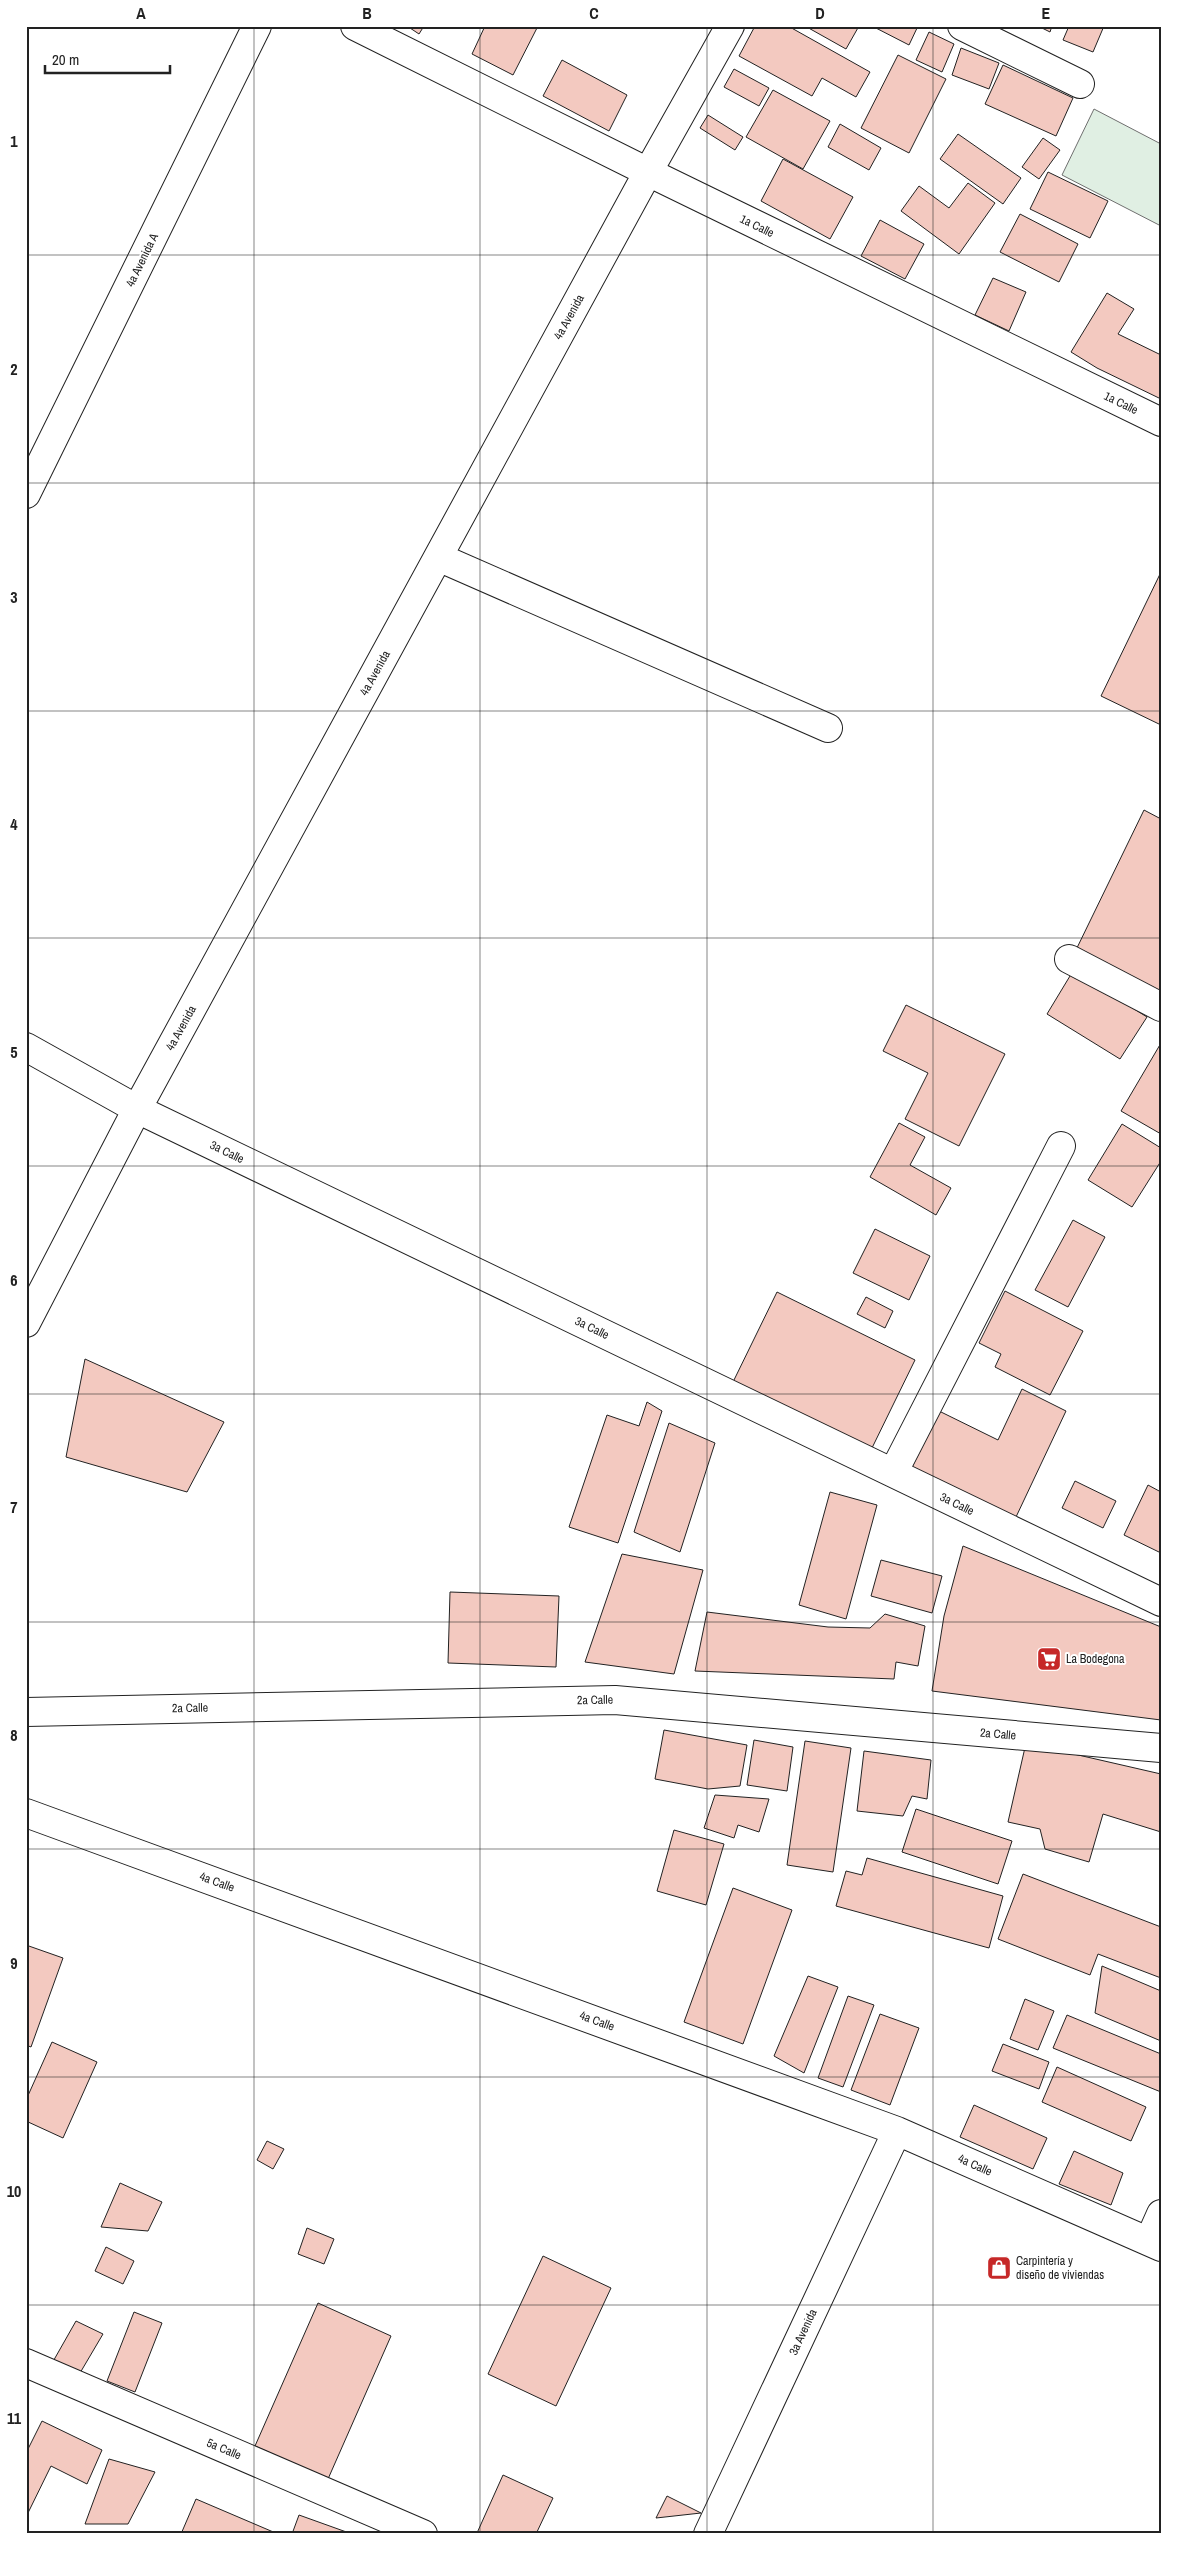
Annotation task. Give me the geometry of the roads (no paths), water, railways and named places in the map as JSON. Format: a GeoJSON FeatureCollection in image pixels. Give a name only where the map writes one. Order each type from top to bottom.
{"type":"FeatureCollection","features":[{"type":"Feature","properties":{"kind":"street","name":"4a Avenida A"},"geometry":{"type":"LineString","coordinates":[[26,494],[258,26]]}},
{"type":"Feature","properties":{"kind":"street","name":"1a Calle"},"geometry":{"type":"LineString","coordinates":[[355,26],[648,172],[1161,422]]}},
{"type":"Feature","properties":{"kind":"street","name":"4a Avenida"},"geometry":{"type":"LineString","coordinates":[[26,1323],[137,1109],[648,172],[730,26]]}},
{"type":"Feature","properties":{"kind":"street"},"geometry":{"type":"LineString","coordinates":[[962,26],[1080,84]]}},
{"type":"Feature","properties":{"kind":"street"},"geometry":{"type":"LineString","coordinates":[[438,557],[828,728]]}},
{"type":"Feature","properties":{"kind":"street"},"geometry":{"type":"LineString","coordinates":[[1069,959],[1161,1007]]}},
{"type":"Feature","properties":{"kind":"street","name":"3a Calle"},"geometry":{"type":"LineString","coordinates":[[26,1047],[137,1109],[1161,1602]]}},
{"type":"Feature","properties":{"kind":"street"},"geometry":{"type":"LineString","coordinates":[[893,1473],[1061,1146]]}},
{"type":"Feature","properties":{"kind":"street","name":"2a Calle"},"geometry":{"type":"LineString","coordinates":[[26,1712],[614,1700],[1161,1748]]}},
{"type":"Feature","properties":{"kind":"street","name":"4a Calle"},"geometry":{"type":"LineString","coordinates":[[26,1813],[898,2131],[1155,2244]]}},
{"type":"Feature","properties":{"kind":"street","name":"3a Avenida"},"geometry":{"type":"LineString","coordinates":[[708,2534],[898,2131]]}},
{"type":"Feature","properties":{"kind":"street"},"geometry":{"type":"LineString","coordinates":[[1155,2244],[1161,2214]]}},
{"type":"Feature","properties":{"kind":"street","name":"5a Calle"},"geometry":{"type":"LineString","coordinates":[[26,2364],[423,2534]]}},
{"type":"Feature","properties":{"kind":"place","name":"La Bodegona"},"geometry":{"type":"Point","coordinates":[1049,1659]}},
{"type":"Feature","properties":{"kind":"place","name":"Carpintería y diseño de viviendas"},"geometry":{"type":"Point","coordinates":[999,2268]}}]}
